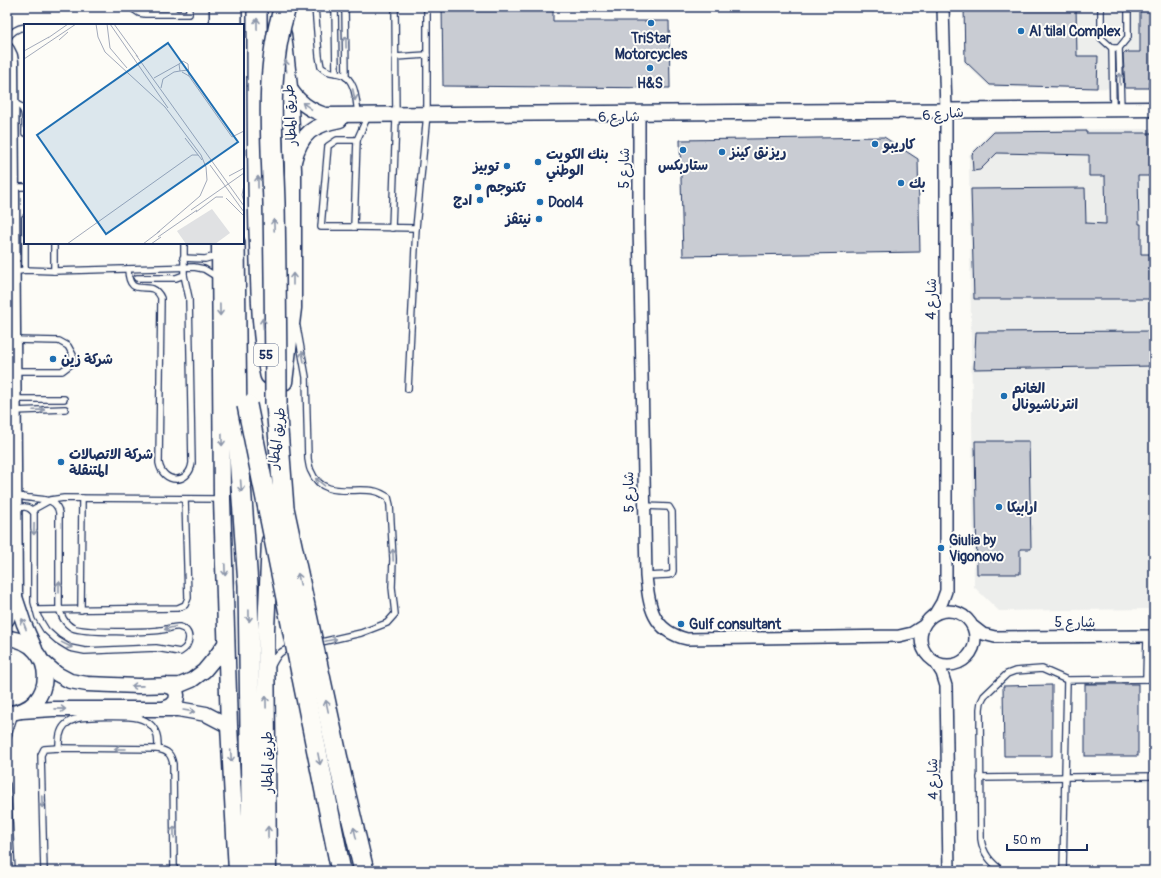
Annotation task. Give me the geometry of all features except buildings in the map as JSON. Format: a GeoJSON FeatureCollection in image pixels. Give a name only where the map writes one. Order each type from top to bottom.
{"type":"FeatureCollection","features":[{"type":"Feature","properties":{"kind":"highway"},"geometry":{"type":"LineString","coordinates":[[232,7],[232,24]]}},
{"type":"Feature","properties":{"kind":"highway","name":"طريق المطار"},"geometry":{"type":"LineString","coordinates":[[256,7],[261,305],[266,353],[276,404],[284,508],[340,770],[364,871]]}},
{"type":"Feature","properties":{"kind":"highway"},"geometry":{"type":"LineString","coordinates":[[276,404],[276,301],[271,119],[272,75],[278,29],[285,7]]}},
{"type":"Feature","properties":{"kind":"highway"},"geometry":{"type":"LineString","coordinates":[[235,244],[237,427],[248,585],[252,871]]}},
{"type":"Feature","properties":{"kind":"highway"},"geometry":{"type":"LineString","coordinates":[[236,307],[247,405],[341,871]]}},
{"type":"Feature","properties":{"kind":"main road"},"geometry":{"type":"LineString","coordinates":[[218,7],[218,24]]}},
{"type":"Feature","properties":{"kind":"main road","name":"طريق المطار"},"geometry":{"type":"LineString","coordinates":[[268,871],[266,629],[273,470],[293,308],[292,170],[289,87],[280,7]]}},
{"type":"Feature","properties":{"kind":"main road"},"geometry":{"type":"LineString","coordinates":[[220,249],[222,499],[229,726],[237,871]]}},
{"type":"Feature","properties":{"kind":"street","name":"شارع 4"},"geometry":{"type":"LineString","coordinates":[[936,612],[946,591],[946,114],[943,7]]}},
{"type":"Feature","properties":{"kind":"street"},"geometry":{"type":"LineString","coordinates":[[7,50],[11,62],[12,103],[19,187],[19,271],[13,340],[14,495],[11,532],[15,597],[24,624],[35,650],[43,662],[57,674],[70,681],[87,684],[138,686],[180,684],[198,676],[214,659],[227,641]]}},
{"type":"Feature","properties":{"kind":"street","name":"شارع 6"},"geometry":{"type":"LineString","coordinates":[[289,87],[298,99],[310,109],[325,114],[361,118]]}},
{"type":"Feature","properties":{"kind":"street","name":"شارع 6"},"geometry":{"type":"LineString","coordinates":[[292,170],[296,153],[308,132],[324,123],[361,118],[639,114],[946,114],[974,111],[1154,109]]}},
{"type":"Feature","properties":{"kind":"street","name":"شارع 5"},"geometry":{"type":"LineString","coordinates":[[639,114],[638,224],[646,576],[651,609],[656,620],[666,630],[678,637],[686,639],[899,636],[912,633],[923,626]]}},
{"type":"Feature","properties":{"kind":"street"},"geometry":{"type":"LineString","coordinates":[[946,591],[951,602],[974,627],[976,639],[973,650],[966,658],[957,664],[946,665],[935,662],[928,656],[923,648],[920,637],[923,626],[928,618],[936,612],[948,610],[959,612]]}},
{"type":"Feature","properties":{"kind":"street"},"geometry":{"type":"LineString","coordinates":[[7,619],[15,597]]}},
{"type":"Feature","properties":{"kind":"street","name":"شارع 5"},"geometry":{"type":"LineString","coordinates":[[974,627],[983,634],[995,637],[1151,636]]}},
{"type":"Feature","properties":{"kind":"street","name":"شارع 5"},"geometry":{"type":"LineString","coordinates":[[899,636],[923,648]]}},
{"type":"Feature","properties":{"kind":"street","name":"شارع 5"},"geometry":{"type":"LineString","coordinates":[[973,650],[982,642],[995,637]]}},
{"type":"Feature","properties":{"kind":"street"},"geometry":{"type":"LineString","coordinates":[[7,638],[16,639],[26,643],[35,650]]}},
{"type":"Feature","properties":{"kind":"street"},"geometry":{"type":"LineString","coordinates":[[14,712],[30,706],[37,700],[42,691],[45,676],[43,662]]}},
{"type":"Feature","properties":{"kind":"street","name":"شارع 4"},"geometry":{"type":"LineString","coordinates":[[935,662],[942,673],[946,686],[949,871]]}},
{"type":"Feature","properties":{"kind":"street","name":"شارع 4"},"geometry":{"type":"LineString","coordinates":[[946,686],[950,674],[957,664]]}},
{"type":"Feature","properties":{"kind":"street"},"geometry":{"type":"LineString","coordinates":[[165,685],[175,689],[177,696],[174,704],[166,708]]}},
{"type":"Feature","properties":{"kind":"street"},"geometry":{"type":"LineString","coordinates":[[14,712],[53,709],[109,714],[166,708],[188,710],[206,714],[229,726]]}},
{"type":"Feature","properties":{"kind":"lane"},"geometry":{"type":"LineString","coordinates":[[130,7],[139,13],[176,14],[189,14],[190,7]]}},
{"type":"Feature","properties":{"kind":"lane"},"geometry":{"type":"LineString","coordinates":[[168,7],[176,14]]}},
{"type":"Feature","properties":{"kind":"lane"},"geometry":{"type":"LineString","coordinates":[[315,7],[320,63],[324,70],[346,76],[350,80],[361,118],[357,140],[354,227]]}},
{"type":"Feature","properties":{"kind":"lane"},"geometry":{"type":"LineString","coordinates":[[334,7],[336,73]]}},
{"type":"Feature","properties":{"kind":"lane"},"geometry":{"type":"LineString","coordinates":[[345,7],[346,76]]}},
{"type":"Feature","properties":{"kind":"lane"},"geometry":{"type":"LineString","coordinates":[[392,228],[395,117],[395,7]]}},
{"type":"Feature","properties":{"kind":"lane"},"geometry":{"type":"LineString","coordinates":[[408,388],[416,228],[427,117],[427,7]]}},
{"type":"Feature","properties":{"kind":"lane"},"geometry":{"type":"LineString","coordinates":[[1101,7],[1102,38],[1112,48],[1117,110]]}},
{"type":"Feature","properties":{"kind":"lane"},"geometry":{"type":"LineString","coordinates":[[1117,110],[1119,48],[1128,36],[1128,7]]}},
{"type":"Feature","properties":{"kind":"lane"},"geometry":{"type":"LineString","coordinates":[[7,39],[16,30],[24,27]]}},
{"type":"Feature","properties":{"kind":"lane"},"geometry":{"type":"LineString","coordinates":[[1112,48],[1119,48]]}},
{"type":"Feature","properties":{"kind":"lane"},"geometry":{"type":"LineString","coordinates":[[395,57],[427,56]]}},
{"type":"Feature","properties":{"kind":"lane"},"geometry":{"type":"LineString","coordinates":[[12,103],[18,104],[24,110]]}},
{"type":"Feature","properties":{"kind":"lane"},"geometry":{"type":"LineString","coordinates":[[357,140],[337,140],[328,146],[321,227],[416,228]]}},
{"type":"Feature","properties":{"kind":"lane"},"geometry":{"type":"LineString","coordinates":[[24,227],[19,271],[200,267],[209,271],[220,280]]}},
{"type":"Feature","properties":{"kind":"lane"},"geometry":{"type":"LineString","coordinates":[[54,244],[54,271]]}},
{"type":"Feature","properties":{"kind":"lane"},"geometry":{"type":"LineString","coordinates":[[128,269],[128,280],[132,285],[152,289],[158,292],[160,298],[159,463],[162,472],[165,475],[178,479],[187,475],[192,467],[189,298],[183,268],[184,244]]}},
{"type":"Feature","properties":{"kind":"lane"},"geometry":{"type":"LineString","coordinates":[[184,258],[205,259],[220,249]]}},
{"type":"Feature","properties":{"kind":"lane"},"geometry":{"type":"LineString","coordinates":[[137,278],[176,278],[184,275]]}},
{"type":"Feature","properties":{"kind":"lane"},"geometry":{"type":"LineString","coordinates":[[293,308],[306,376],[308,459],[311,472],[319,483],[332,490],[372,491],[381,493],[388,497],[390,506],[393,559],[392,587],[395,607],[395,614],[387,623],[361,633],[307,645]]}},
{"type":"Feature","properties":{"kind":"lane"},"geometry":{"type":"LineString","coordinates":[[13,340],[59,341],[68,346],[72,355],[70,365],[62,371],[13,371]]}},
{"type":"Feature","properties":{"kind":"lane"},"geometry":{"type":"LineString","coordinates":[[13,405],[64,399]]}},
{"type":"Feature","properties":{"kind":"lane"},"geometry":{"type":"LineString","coordinates":[[13,405],[65,409]]}},
{"type":"Feature","properties":{"kind":"lane"},"geometry":{"type":"LineString","coordinates":[[14,495],[50,500],[64,498],[222,499]]}},
{"type":"Feature","properties":{"kind":"lane"},"geometry":{"type":"LineString","coordinates":[[81,610],[82,498]]}},
{"type":"Feature","properties":{"kind":"lane"},"geometry":{"type":"LineString","coordinates":[[36,610],[178,608],[185,605],[188,598],[185,499]]}},
{"type":"Feature","properties":{"kind":"lane"},"geometry":{"type":"LineString","coordinates":[[32,510],[50,500]]}},
{"type":"Feature","properties":{"kind":"lane"},"geometry":{"type":"LineString","coordinates":[[12,514],[22,506],[32,510],[34,516],[33,595],[36,610],[42,624],[51,635],[64,644],[78,650],[156,648],[180,652],[184,650],[189,642],[188,634],[186,630],[178,626],[156,631],[78,630],[66,623],[59,610],[59,513],[55,504],[50,500]]}},
{"type":"Feature","properties":{"kind":"lane"},"geometry":{"type":"LineString","coordinates":[[644,506],[669,507],[672,512],[672,574],[646,576]]}},
{"type":"Feature","properties":{"kind":"lane"},"geometry":{"type":"LineString","coordinates":[[1146,679],[1151,636]]}},
{"type":"Feature","properties":{"kind":"lane"},"geometry":{"type":"LineString","coordinates":[[266,676],[278,654],[284,650],[299,646]]}},
{"type":"Feature","properties":{"kind":"lane"},"geometry":{"type":"LineString","coordinates":[[1002,871],[987,857],[982,845],[980,709],[984,696],[1008,674],[1015,671],[1042,669],[1067,680],[1154,679]]}},
{"type":"Feature","properties":{"kind":"lane"},"geometry":{"type":"LineString","coordinates":[[1063,871],[1067,680]]}},
{"type":"Feature","properties":{"kind":"lane"},"geometry":{"type":"LineString","coordinates":[[7,739],[14,712]]}},
{"type":"Feature","properties":{"kind":"lane"},"geometry":{"type":"LineString","coordinates":[[59,748],[62,730],[69,722],[79,718],[109,714],[138,718],[148,723],[152,726],[158,736],[158,749]]}},
{"type":"Feature","properties":{"kind":"lane"},"geometry":{"type":"LineString","coordinates":[[44,871],[41,755],[44,749],[59,748],[158,749],[165,750],[170,754],[173,764],[174,871]]}},
{"type":"Feature","properties":{"kind":"lane"},"geometry":{"type":"LineString","coordinates":[[980,778],[1154,776]]}},
{"type":"Feature","properties":{"kind":"lane"},"geometry":{"type":"LineString","coordinates":[[7,785],[12,871]]}},
{"type":"Feature","properties":{"kind":"shaded area","name":"Al tilal Complex"},"geometry":{"type":"Polygon","coordinates":[[[964,7],[1154,7],[1154,89],[990,87],[964,63],[964,7]]]}},
{"type":"Feature","properties":{"kind":"shaded area"},"geometry":{"type":"Polygon","coordinates":[[[1154,129],[1154,609],[999,611],[974,587],[969,155],[993,130],[1154,129]]]}},
{"type":"Feature","properties":{"kind":"place","name":"TriStar Motorcycles"},"geometry":{"type":"Point","coordinates":[651,23]}},
{"type":"Feature","properties":{"kind":"place","name":"Al tilal Complex"},"geometry":{"type":"Point","coordinates":[1021,31]}},
{"type":"Feature","properties":{"kind":"place","name":"H&S"},"geometry":{"type":"Point","coordinates":[650,68]}},
{"type":"Feature","properties":{"kind":"place","name":"كاريبو"},"geometry":{"type":"Point","coordinates":[875,144]}},
{"type":"Feature","properties":{"kind":"place","name":"ستاربكس"},"geometry":{"type":"Point","coordinates":[683,150]}},
{"type":"Feature","properties":{"kind":"place","name":"ريزنق كينز"},"geometry":{"type":"Point","coordinates":[722,152]}},
{"type":"Feature","properties":{"kind":"place","name":"بنك الكويت الوطني"},"geometry":{"type":"Point","coordinates":[538,162]}},
{"type":"Feature","properties":{"kind":"place","name":"توبيز"},"geometry":{"type":"Point","coordinates":[507,166]}},
{"type":"Feature","properties":{"kind":"place","name":"بك"},"geometry":{"type":"Point","coordinates":[901,183]}},
{"type":"Feature","properties":{"kind":"place","name":"تكنوجم"},"geometry":{"type":"Point","coordinates":[478,187]}},
{"type":"Feature","properties":{"kind":"place","name":"ادج"},"geometry":{"type":"Point","coordinates":[480,200]}},
{"type":"Feature","properties":{"kind":"place","name":"Dool4"},"geometry":{"type":"Point","coordinates":[540,202]}},
{"type":"Feature","properties":{"kind":"place","name":"نيتڤز"},"geometry":{"type":"Point","coordinates":[539,219]}},
{"type":"Feature","properties":{"kind":"place","name":"شركة زين"},"geometry":{"type":"Point","coordinates":[53,359]}},
{"type":"Feature","properties":{"kind":"place","name":"الغانم انترناشيونال"},"geometry":{"type":"Point","coordinates":[1004,396]}},
{"type":"Feature","properties":{"kind":"place","name":"شركة الاتصالات المتنقلة"},"geometry":{"type":"Point","coordinates":[61,462]}},
{"type":"Feature","properties":{"kind":"place","name":"ارابيكا"},"geometry":{"type":"Point","coordinates":[999,507]}},
{"type":"Feature","properties":{"kind":"place","name":"Giulia by Vigonovo"},"geometry":{"type":"Point","coordinates":[941,548]}},
{"type":"Feature","properties":{"kind":"place","name":"Gulf consultant"},"geometry":{"type":"Point","coordinates":[681,624]}}]}
